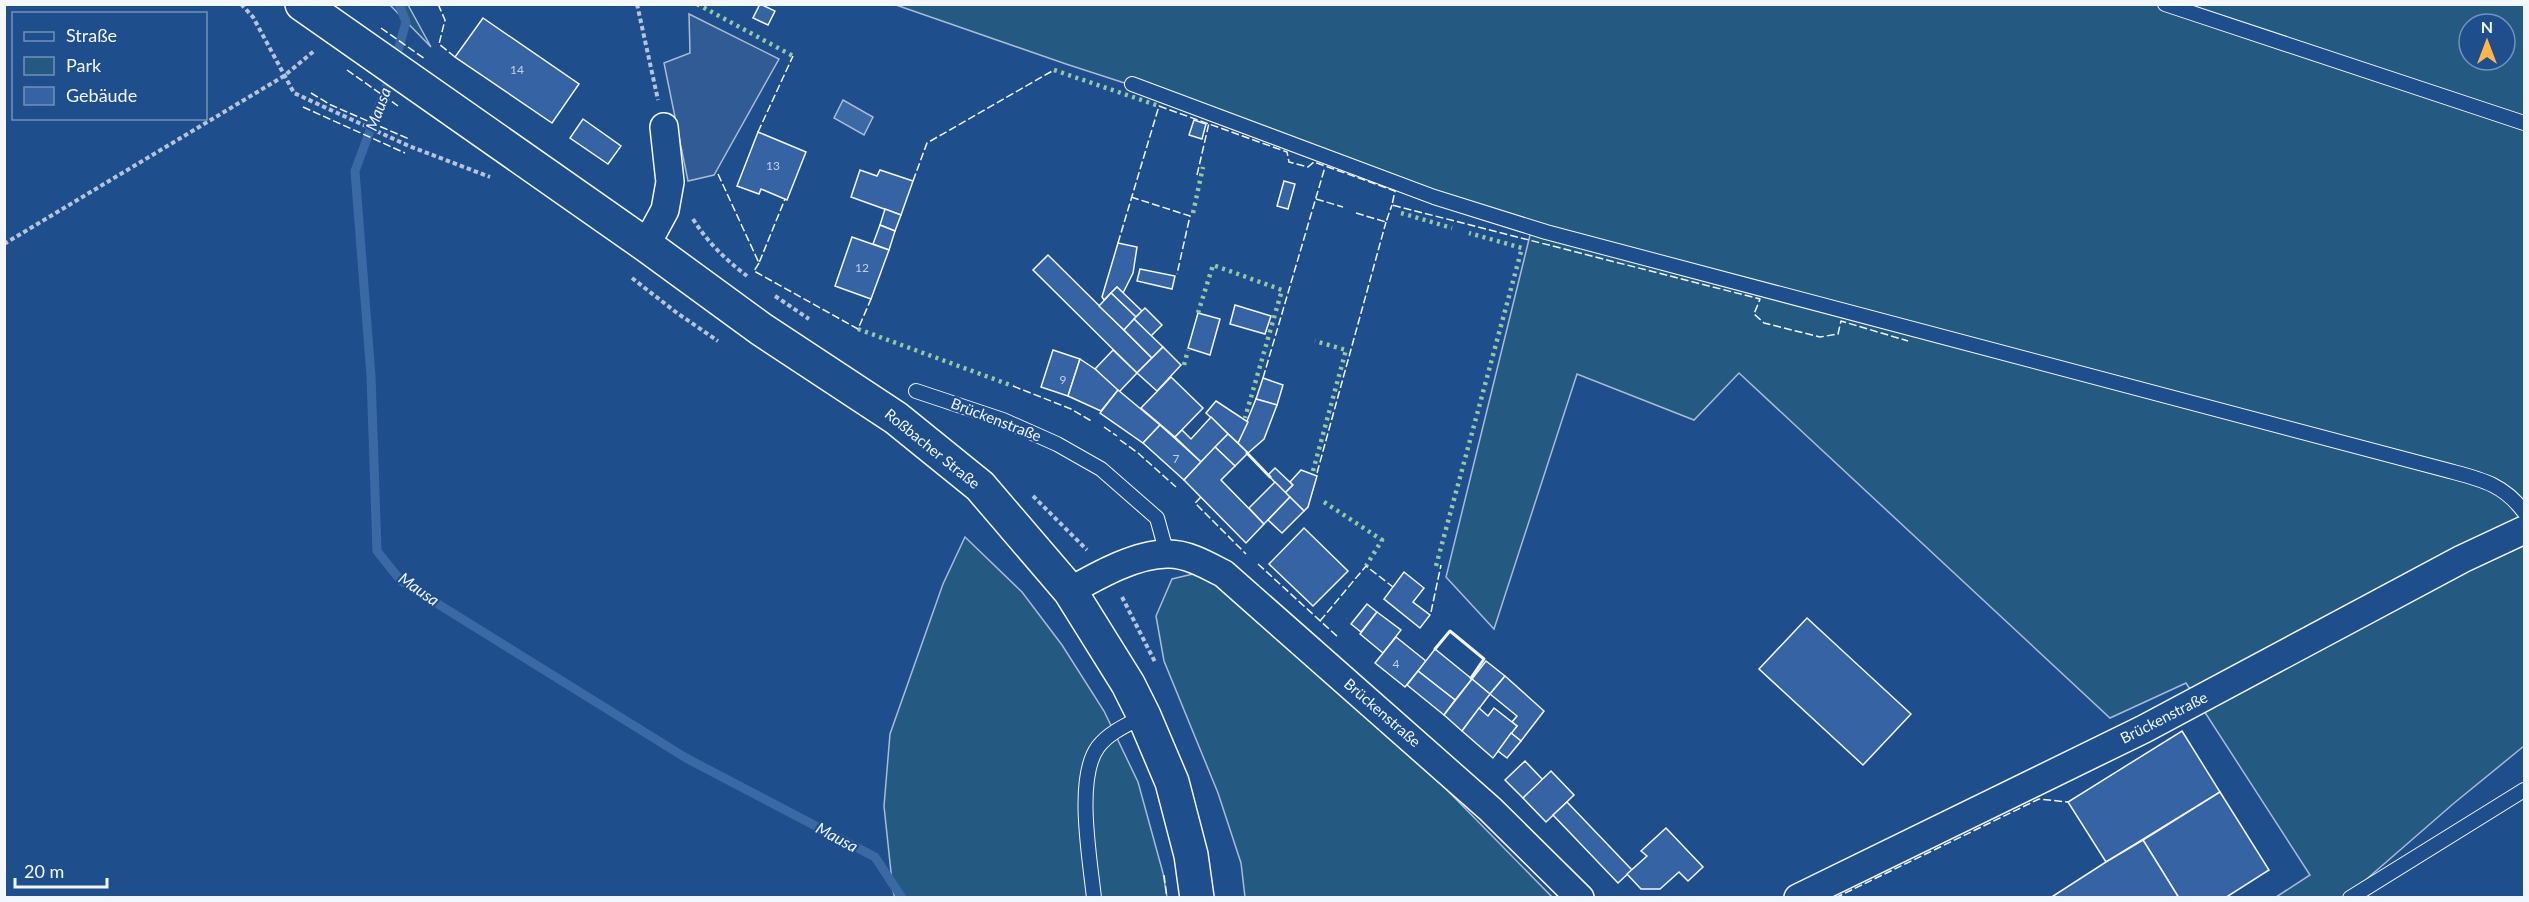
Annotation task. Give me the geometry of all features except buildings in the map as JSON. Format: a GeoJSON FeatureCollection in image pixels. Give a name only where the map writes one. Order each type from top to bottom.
{"type":"FeatureCollection","features":[{"type":"Feature","properties":{"kind":"main road","name":"Roßbacher Straße"},"geometry":{"type":"LineString","coordinates":[[303,4],[379,60],[646,245],[761,329],[896,418],[980,486],[1070,591],[1110,653],[1144,716],[1173,782],[1191,855],[1197,897]]}},
{"type":"Feature","properties":{"kind":"street"},"geometry":{"type":"LineString","coordinates":[[646,245],[665,210],[670,182],[664,127]]}},
{"type":"Feature","properties":{"kind":"street","name":"Brückenstraße"},"geometry":{"type":"LineString","coordinates":[[1798,897],[2144,729],[2462,559],[2524,530]]}},
{"type":"Feature","properties":{"kind":"street","name":"Brückenstraße"},"geometry":{"type":"LineString","coordinates":[[1070,591],[1107,570],[1167,554],[1199,561],[1224,574],[1481,801],[1580,897]]}},
{"type":"Feature","properties":{"kind":"lane"},"geometry":{"type":"LineString","coordinates":[[2165,4],[2524,123]]}},
{"type":"Feature","properties":{"kind":"lane"},"geometry":{"type":"LineString","coordinates":[[1132,84],[1434,198],[1546,232],[2468,476],[2490,483],[2513,497],[2524,512]]}},
{"type":"Feature","properties":{"kind":"lane","name":"Brückenstraße"},"geometry":{"type":"LineString","coordinates":[[916,391],[1003,420],[1057,444],[1101,469],[1157,518],[1167,554]]}},
{"type":"Feature","properties":{"kind":"lane"},"geometry":{"type":"LineString","coordinates":[[1094,897],[1086,817],[1090,760],[1099,745],[1144,716]]}},
{"type":"Feature","properties":{"kind":"lane"},"geometry":{"type":"LineString","coordinates":[[2350,897],[2524,790]]}},
{"type":"Feature","properties":{"kind":"path"},"geometry":{"type":"LineString","coordinates":[[241,4],[254,17],[294,93],[409,146],[500,181]]}},
{"type":"Feature","properties":{"kind":"path"},"geometry":{"type":"LineString","coordinates":[[637,4],[664,127]]}},
{"type":"Feature","properties":{"kind":"path"},"geometry":{"type":"LineString","coordinates":[[4,244],[284,76],[314,51],[333,27]]}},
{"type":"Feature","properties":{"kind":"path"},"geometry":{"type":"LineString","coordinates":[[670,182],[705,238],[723,257],[750,278]]}},
{"type":"Feature","properties":{"kind":"path"},"geometry":{"type":"LineString","coordinates":[[625,272],[677,313],[720,342]]}},
{"type":"Feature","properties":{"kind":"green space"},"geometry":{"type":"Polygon","coordinates":[[[390,5],[408,5],[431,47],[390,5]]]}},
{"type":"Feature","properties":{"kind":"green space"},"geometry":{"type":"Polygon","coordinates":[[[896,5],[2524,5],[2524,746],[2346,897],[2276,897],[2310,875],[2186,683],[2110,718],[1739,373],[1694,420],[1577,374],[1494,629],[1446,577],[1533,223],[1363,167],[1294,138],[1066,64],[896,5]]]}},
{"type":"Feature","properties":{"kind":"green space"},"geometry":{"type":"Polygon","coordinates":[[[965,537],[1022,592],[1062,645],[1104,711],[1138,782],[1163,873],[1167,897],[895,898],[884,806],[890,734],[943,584],[965,537]]]}},
{"type":"Feature","properties":{"kind":"green space"},"geometry":{"type":"Polygon","coordinates":[[[1197,573],[1252,591],[1552,897],[1245,897],[1241,863],[1218,793],[1164,661],[1156,616],[1172,579],[1197,573]]]}},
{"type":"Feature","properties":{"kind":"shaded area"},"geometry":{"type":"Polygon","coordinates":[[[689,14],[779,59],[714,175],[688,181],[664,63],[690,53],[689,14]]]}},
{"type":"Feature","properties":{"kind":"shaded area"},"geometry":{"type":"Polygon","coordinates":[[[843,100],[873,117],[864,135],[834,118],[843,100]]]}},
{"type":"Feature","properties":{"kind":"waterway","name":"Mausa"},"geometry":{"type":"LineString","coordinates":[[395,61],[406,22],[399,4]]}},
{"type":"Feature","properties":{"kind":"waterway","name":"Mausa"},"geometry":{"type":"LineString","coordinates":[[391,74],[355,171],[371,376],[377,551],[401,581],[686,758],[875,857],[902,898]]}},
{"type":"Feature","properties":{"kind":"hedge"},"geometry":{"type":"LineString","coordinates":[[697,4],[793,56]]}},
{"type":"Feature","properties":{"kind":"hedge"},"geometry":{"type":"LineString","coordinates":[[1054,70],[1159,106]]}},
{"type":"Feature","properties":{"kind":"hedge"},"geometry":{"type":"LineString","coordinates":[[1193,213],[1203,167]]}},
{"type":"Feature","properties":{"kind":"hedge"},"geometry":{"type":"LineString","coordinates":[[1401,213],[1452,228]]}},
{"type":"Feature","properties":{"kind":"hedge"},"geometry":{"type":"LineString","coordinates":[[1436,566],[1522,248],[1469,233]]}},
{"type":"Feature","properties":{"kind":"hedge"},"geometry":{"type":"LineString","coordinates":[[1198,313],[1213,265],[1282,290],[1245,418]]}},
{"type":"Feature","properties":{"kind":"hedge"},"geometry":{"type":"LineString","coordinates":[[858,329],[1013,386]]}},
{"type":"Feature","properties":{"kind":"hedge"},"geometry":{"type":"LineString","coordinates":[[1313,471],[1346,350],[1315,341]]}},
{"type":"Feature","properties":{"kind":"hedge"},"geometry":{"type":"LineString","coordinates":[[1184,365],[1188,350]]}},
{"type":"Feature","properties":{"kind":"hedge"},"geometry":{"type":"LineString","coordinates":[[1324,502],[1382,540],[1366,566]]}},
{"type":"Feature","properties":{"kind":"fence"},"geometry":{"type":"LineString","coordinates":[[438,4],[445,20],[439,44],[455,57]]}},
{"type":"Feature","properties":{"kind":"fence"},"geometry":{"type":"LineString","coordinates":[[381,28],[425,59]]}},
{"type":"Feature","properties":{"kind":"fence"},"geometry":{"type":"LineString","coordinates":[[758,132],[793,56]]}},
{"type":"Feature","properties":{"kind":"fence"},"geometry":{"type":"LineString","coordinates":[[347,70],[398,106]]}},
{"type":"Feature","properties":{"kind":"fence"},"geometry":{"type":"LineString","coordinates":[[913,181],[927,143],[1054,70]]}},
{"type":"Feature","properties":{"kind":"fence"},"geometry":{"type":"LineString","coordinates":[[311,93],[331,105],[409,139]]}},
{"type":"Feature","properties":{"kind":"fence"},"geometry":{"type":"LineString","coordinates":[[1118,243],[1159,106],[1287,152],[1289,162],[1308,167],[1314,162],[1395,191],[1392,205],[1760,299],[1754,314],[1764,323],[1820,337],[1838,334],[1841,321],[1908,341]]}},
{"type":"Feature","properties":{"kind":"fence"},"geometry":{"type":"LineString","coordinates":[[303,107],[405,153]]}},
{"type":"Feature","properties":{"kind":"fence"},"geometry":{"type":"LineString","coordinates":[[1197,175],[1209,123]]}},
{"type":"Feature","properties":{"kind":"fence"},"geometry":{"type":"LineString","coordinates":[[1263,378],[1325,167]]}},
{"type":"Feature","properties":{"kind":"fence"},"geometry":{"type":"LineString","coordinates":[[718,174],[759,263],[785,199]]}},
{"type":"Feature","properties":{"kind":"fence"},"geometry":{"type":"LineString","coordinates":[[1131,197],[1190,216],[1177,274]]}},
{"type":"Feature","properties":{"kind":"fence"},"geometry":{"type":"LineString","coordinates":[[1316,199],[1343,207]]}},
{"type":"Feature","properties":{"kind":"fence"},"geometry":{"type":"LineString","coordinates":[[1356,213],[1386,222],[1392,205]]}},
{"type":"Feature","properties":{"kind":"fence"},"geometry":{"type":"LineString","coordinates":[[1317,473],[1386,222]]}},
{"type":"Feature","properties":{"kind":"fence"},"geometry":{"type":"LineString","coordinates":[[759,263],[754,271],[858,329],[871,299]]}},
{"type":"Feature","properties":{"kind":"fence"},"geometry":{"type":"LineString","coordinates":[[1013,386],[1071,409],[1093,422]]}},
{"type":"Feature","properties":{"kind":"fence"},"geometry":{"type":"LineString","coordinates":[[1104,427],[1117,436]]}},
{"type":"Feature","properties":{"kind":"fence"},"geometry":{"type":"LineString","coordinates":[[1120,440],[1176,487]]}},
{"type":"Feature","properties":{"kind":"fence"},"geometry":{"type":"LineString","coordinates":[[1201,497],[1195,503],[1246,554]]}},
{"type":"Feature","properties":{"kind":"fence"},"geometry":{"type":"LineString","coordinates":[[1258,564],[1339,638]]}},
{"type":"Feature","properties":{"kind":"fence"},"geometry":{"type":"LineString","coordinates":[[1431,612],[1441,565]]}},
{"type":"Feature","properties":{"kind":"fence"},"geometry":{"type":"LineString","coordinates":[[1320,621],[1366,566],[1393,587]]}},
{"type":"Feature","properties":{"kind":"fence"},"geometry":{"type":"LineString","coordinates":[[1835,898],[2039,799],[2068,802]]}},
{"type":"Feature","properties":{"kind":"fence"},"geometry":{"type":"LineString","coordinates":[[1164,875],[1167,898]]}},
{"type":"Feature","properties":{"kind":"wall"},"geometry":{"type":"LineString","coordinates":[[1247,453],[1270,477]]}},
{"type":"Feature","properties":{"kind":"wall"},"geometry":{"type":"LineString","coordinates":[[1435,649],[1450,631],[1484,659],[1471,678]]}}]}
